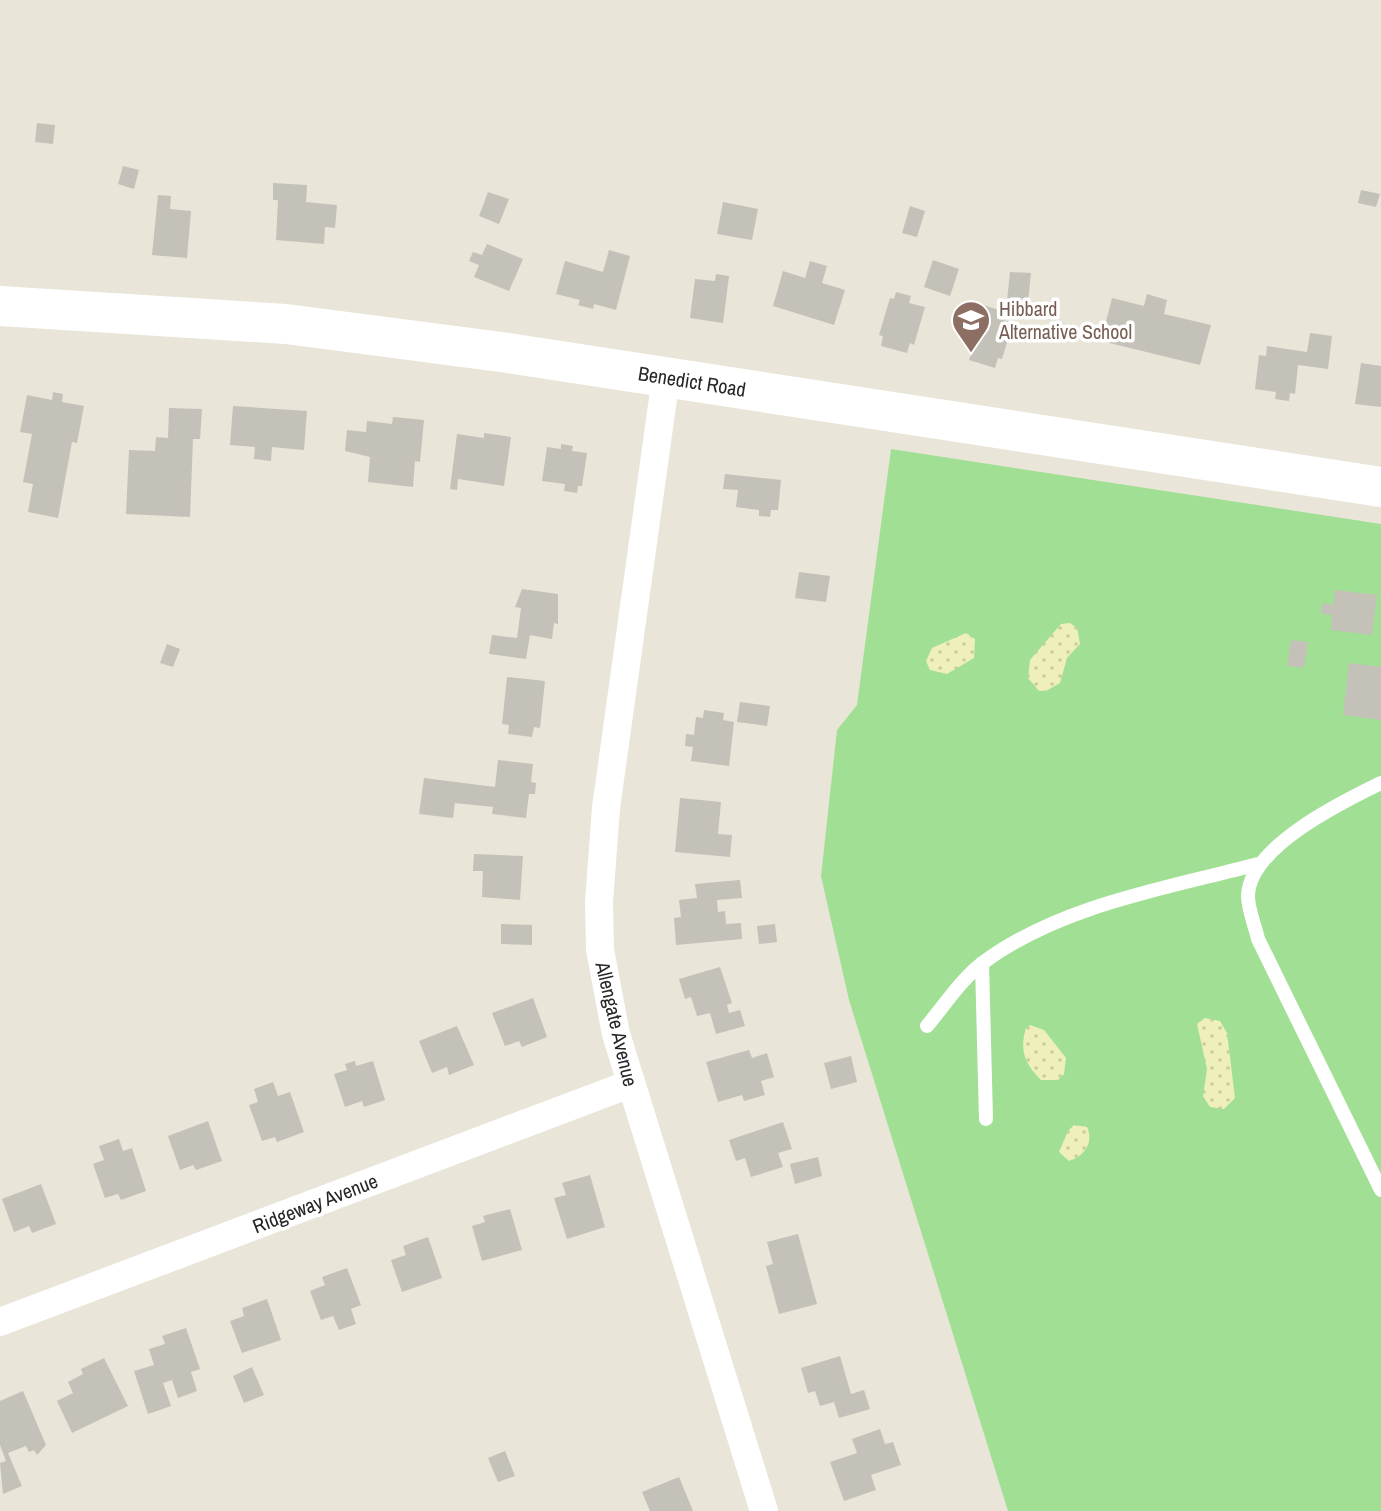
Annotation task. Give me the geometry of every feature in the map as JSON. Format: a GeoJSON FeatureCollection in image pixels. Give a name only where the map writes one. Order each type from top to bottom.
{"type":"FeatureCollection","features":[{"type":"Feature","properties":{"kind":"street","name":"Benedict Road"},"geometry":{"type":"LineString","coordinates":[[0,306],[286,324],[666,377],[1381,487]]}},
{"type":"Feature","properties":{"kind":"street","name":"Allengate Avenue"},"geometry":{"type":"LineString","coordinates":[[666,377],[606,808],[599,902],[606,994],[630,1084],[764,1511]]}},
{"type":"Feature","properties":{"kind":"street","name":"Ridgeway Avenue"},"geometry":{"type":"LineString","coordinates":[[0,1322],[630,1084]]}},
{"type":"Feature","properties":{"kind":"lane"},"geometry":{"type":"LineString","coordinates":[[927,1026],[982,963],[1038,930],[1110,904],[1258,864],[1299,830],[1381,783]]}},
{"type":"Feature","properties":{"kind":"lane"},"geometry":{"type":"LineString","coordinates":[[1258,864],[1248,895],[1258,939],[1381,1190]]}},
{"type":"Feature","properties":{"kind":"lane"},"geometry":{"type":"LineString","coordinates":[[982,963],[986,1119]]}},
{"type":"Feature","properties":{"kind":"green space"},"geometry":{"type":"Polygon","coordinates":[[[891,449],[1381,524],[1381,1511],[1008,1511],[849,1000],[821,876],[837,730],[857,705],[891,449]]]}},
{"type":"Feature","properties":{"kind":"sand"},"geometry":{"type":"Polygon","coordinates":[[[1070,623],[1077,628],[1080,644],[1067,658],[1060,683],[1046,691],[1039,691],[1028,678],[1030,660],[1061,624],[1070,623]]]}},
{"type":"Feature","properties":{"kind":"sand"},"geometry":{"type":"Polygon","coordinates":[[[966,633],[975,639],[974,658],[947,674],[930,670],[926,661],[932,648],[966,633]]]}},
{"type":"Feature","properties":{"kind":"sand"},"geometry":{"type":"Polygon","coordinates":[[[1205,1018],[1220,1021],[1227,1033],[1235,1098],[1224,1109],[1210,1107],[1203,1096],[1207,1069],[1197,1024],[1205,1018]]]}},
{"type":"Feature","properties":{"kind":"sand"},"geometry":{"type":"Polygon","coordinates":[[[1030,1025],[1044,1030],[1066,1058],[1064,1074],[1058,1080],[1041,1080],[1027,1062],[1023,1043],[1026,1028],[1030,1025]]]}},
{"type":"Feature","properties":{"kind":"sand"},"geometry":{"type":"Polygon","coordinates":[[[1074,1125],[1087,1127],[1089,1143],[1084,1152],[1069,1161],[1059,1152],[1074,1125]]]}},
{"type":"Feature","properties":{"kind":"building"},"geometry":{"type":"Polygon","coordinates":[[[37,123],[55,125],[53,144],[35,142],[37,123]]]}},
{"type":"Feature","properties":{"kind":"building"},"geometry":{"type":"Polygon","coordinates":[[[123,166],[139,170],[134,189],[118,184],[123,166]]]}},
{"type":"Feature","properties":{"kind":"building"},"geometry":{"type":"Polygon","coordinates":[[[273,183],[307,185],[306,202],[337,205],[335,228],[325,227],[324,244],[276,240],[278,200],[273,200],[273,183]]]}},
{"type":"Feature","properties":{"kind":"building"},"geometry":{"type":"Polygon","coordinates":[[[1361,190],[1380,194],[1376,207],[1358,203],[1361,190]]]}},
{"type":"Feature","properties":{"kind":"building"},"geometry":{"type":"Polygon","coordinates":[[[488,192],[509,199],[499,224],[479,216],[488,192]]]}},
{"type":"Feature","properties":{"kind":"building"},"geometry":{"type":"Polygon","coordinates":[[[158,195],[171,196],[170,209],[191,211],[187,258],[152,255],[158,195]]]}},
{"type":"Feature","properties":{"kind":"building"},"geometry":{"type":"Polygon","coordinates":[[[723,202],[758,209],[752,240],[717,234],[723,202]]]}},
{"type":"Feature","properties":{"kind":"building"},"geometry":{"type":"Polygon","coordinates":[[[910,206],[925,211],[917,237],[902,233],[910,206]]]}},
{"type":"Feature","properties":{"kind":"building"},"geometry":{"type":"Polygon","coordinates":[[[487,244],[523,259],[509,291],[474,277],[479,265],[469,261],[473,252],[482,255],[487,244]]]}},
{"type":"Feature","properties":{"kind":"building"},"geometry":{"type":"Polygon","coordinates":[[[609,250],[630,256],[616,310],[594,304],[593,309],[578,305],[580,300],[556,294],[565,261],[603,272],[609,250]]]}},
{"type":"Feature","properties":{"kind":"building"},"geometry":{"type":"Polygon","coordinates":[[[933,260],[959,269],[950,296],[924,287],[933,260]]]}},
{"type":"Feature","properties":{"kind":"building"},"geometry":{"type":"Polygon","coordinates":[[[810,261],[827,266],[822,283],[845,290],[834,325],[773,306],[783,271],[805,278],[810,261]]]}},
{"type":"Feature","properties":{"kind":"building"},"geometry":{"type":"Polygon","coordinates":[[[1010,272],[1031,273],[1028,302],[1007,301],[1010,272]]]}},
{"type":"Feature","properties":{"kind":"building"},"geometry":{"type":"Polygon","coordinates":[[[716,274],[729,276],[723,323],[690,318],[695,279],[715,281],[716,274]]]}},
{"type":"Feature","properties":{"kind":"building"},"geometry":{"type":"Polygon","coordinates":[[[896,292],[911,296],[909,303],[925,307],[914,345],[910,343],[907,353],[881,346],[883,336],[879,335],[890,298],[894,299],[896,292]]]}},
{"type":"Feature","properties":{"kind":"building"},"geometry":{"type":"Polygon","coordinates":[[[1147,294],[1167,300],[1164,314],[1211,325],[1200,365],[1101,341],[1112,298],[1144,306],[1147,294]]]}},
{"type":"Feature","properties":{"kind":"building"},"geometry":{"type":"Polygon","coordinates":[[[983,305],[999,310],[997,318],[1013,323],[1002,359],[998,358],[995,368],[969,360],[973,349],[969,347],[983,305]]]}},
{"type":"Feature","properties":{"kind":"building"},"geometry":{"type":"Polygon","coordinates":[[[1310,333],[1332,336],[1328,369],[1298,365],[1295,394],[1290,393],[1289,401],[1275,399],[1276,392],[1255,389],[1259,355],[1266,356],[1267,346],[1307,352],[1310,333]]]}},
{"type":"Feature","properties":{"kind":"building"},"geometry":{"type":"Polygon","coordinates":[[[1361,363],[1381,366],[1381,407],[1355,404],[1361,363]]]}},
{"type":"Feature","properties":{"kind":"building"},"geometry":{"type":"Polygon","coordinates":[[[53,392],[63,394],[62,402],[84,406],[77,443],[72,442],[58,518],[28,512],[33,484],[23,482],[32,434],[20,432],[27,395],[52,400],[53,392]]]}},
{"type":"Feature","properties":{"kind":"building"},"geometry":{"type":"Polygon","coordinates":[[[233,406],[307,411],[304,450],[272,447],[271,461],[254,459],[255,447],[230,445],[233,406]]]}},
{"type":"Feature","properties":{"kind":"building"},"geometry":{"type":"Polygon","coordinates":[[[169,408],[202,409],[200,439],[193,439],[190,517],[126,514],[129,450],[155,451],[156,437],[168,438],[169,408]]]}},
{"type":"Feature","properties":{"kind":"building"},"geometry":{"type":"Polygon","coordinates":[[[393,417],[424,420],[420,462],[415,461],[413,487],[368,482],[370,457],[345,451],[347,430],[366,432],[367,421],[392,424],[393,417]]]}},
{"type":"Feature","properties":{"kind":"building"},"geometry":{"type":"Polygon","coordinates":[[[484,433],[511,437],[504,486],[458,479],[457,490],[450,489],[457,434],[484,438],[484,433]]]}},
{"type":"Feature","properties":{"kind":"building"},"geometry":{"type":"Polygon","coordinates":[[[561,444],[573,446],[572,451],[587,453],[582,486],[578,486],[577,493],[564,491],[565,484],[542,481],[547,447],[561,449],[561,444]]]}},
{"type":"Feature","properties":{"kind":"building"},"geometry":{"type":"Polygon","coordinates":[[[725,474],[781,480],[778,510],[771,510],[770,517],[759,516],[759,510],[736,507],[738,490],[723,489],[725,474]]]}},
{"type":"Feature","properties":{"kind":"building"},"geometry":{"type":"Polygon","coordinates":[[[799,572],[830,576],[826,602],[795,598],[799,572]]]}},
{"type":"Feature","properties":{"kind":"building"},"geometry":{"type":"Polygon","coordinates":[[[522,589],[558,594],[558,624],[554,623],[552,639],[530,635],[526,659],[489,654],[492,635],[517,638],[521,608],[515,607],[522,589]]]}},
{"type":"Feature","properties":{"kind":"building"},"geometry":{"type":"Polygon","coordinates":[[[1335,590],[1377,595],[1372,635],[1331,630],[1332,615],[1321,614],[1322,603],[1333,605],[1335,590]]]}},
{"type":"Feature","properties":{"kind":"building"},"geometry":{"type":"Polygon","coordinates":[[[1291,640],[1308,642],[1304,668],[1287,666],[1291,640]]]}},
{"type":"Feature","properties":{"kind":"building"},"geometry":{"type":"Polygon","coordinates":[[[167,644],[180,649],[173,667],[160,663],[167,644]]]}},
{"type":"Feature","properties":{"kind":"building"},"geometry":{"type":"Polygon","coordinates":[[[1349,663],[1381,667],[1381,720],[1343,715],[1349,663]]]}},
{"type":"Feature","properties":{"kind":"building"},"geometry":{"type":"Polygon","coordinates":[[[507,677],[545,681],[540,728],[534,727],[532,737],[508,734],[509,725],[502,724],[507,677]]]}},
{"type":"Feature","properties":{"kind":"building"},"geometry":{"type":"Polygon","coordinates":[[[740,702],[770,706],[767,726],[737,722],[740,702]]]}},
{"type":"Feature","properties":{"kind":"building"},"geometry":{"type":"Polygon","coordinates":[[[704,710],[724,713],[723,720],[734,722],[729,766],[691,761],[693,747],[685,746],[686,734],[694,735],[696,717],[703,718],[704,710]]]}},
{"type":"Feature","properties":{"kind":"building"},"geometry":{"type":"Polygon","coordinates":[[[498,760],[533,764],[531,782],[536,783],[535,794],[529,794],[526,818],[492,814],[493,807],[455,803],[453,818],[419,814],[424,778],[495,787],[498,760]]]}},
{"type":"Feature","properties":{"kind":"building"},"geometry":{"type":"Polygon","coordinates":[[[680,798],[721,802],[718,834],[732,835],[730,857],[675,852],[680,798]]]}},
{"type":"Feature","properties":{"kind":"building"},"geometry":{"type":"Polygon","coordinates":[[[474,854],[523,856],[520,900],[482,897],[483,871],[473,871],[474,854]]]}},
{"type":"Feature","properties":{"kind":"building"},"geometry":{"type":"Polygon","coordinates":[[[740,880],[742,898],[717,900],[718,912],[725,911],[726,924],[741,923],[742,939],[676,945],[674,918],[681,917],[679,900],[697,898],[695,884],[740,880]]]}},
{"type":"Feature","properties":{"kind":"building"},"geometry":{"type":"Polygon","coordinates":[[[501,924],[532,925],[532,945],[501,944],[501,924]]]}},
{"type":"Feature","properties":{"kind":"building"},"geometry":{"type":"Polygon","coordinates":[[[775,924],[777,942],[759,944],[757,926],[775,924]]]}},
{"type":"Feature","properties":{"kind":"building"},"geometry":{"type":"Polygon","coordinates":[[[720,967],[732,1003],[727,1005],[729,1013],[740,1010],[745,1026],[716,1034],[710,1013],[697,1016],[691,997],[685,999],[679,979],[720,967]]]}},
{"type":"Feature","properties":{"kind":"building"},"geometry":{"type":"Polygon","coordinates":[[[533,998],[547,1037],[522,1047],[519,1041],[505,1046],[492,1013],[533,998]]]}},
{"type":"Feature","properties":{"kind":"building"},"geometry":{"type":"Polygon","coordinates":[[[457,1026],[474,1065],[449,1075],[447,1067],[432,1073],[419,1041],[457,1026]]]}},
{"type":"Feature","properties":{"kind":"building"},"geometry":{"type":"Polygon","coordinates":[[[749,1050],[752,1058],[767,1053],[774,1077],[761,1081],[765,1095],[744,1101],[742,1095],[718,1102],[706,1062],[749,1050]]]}},
{"type":"Feature","properties":{"kind":"building"},"geometry":{"type":"Polygon","coordinates":[[[851,1056],[857,1082],[831,1089],[824,1063],[851,1056]]]}},
{"type":"Feature","properties":{"kind":"building"},"geometry":{"type":"Polygon","coordinates":[[[355,1061],[356,1066],[373,1061],[385,1100],[364,1107],[362,1101],[345,1107],[334,1074],[347,1070],[345,1064],[355,1061]]]}},
{"type":"Feature","properties":{"kind":"building"},"geometry":{"type":"Polygon","coordinates":[[[273,1082],[278,1096],[290,1092],[304,1132],[277,1142],[275,1137],[262,1141],[249,1105],[258,1102],[254,1089],[273,1082]]]}},
{"type":"Feature","properties":{"kind":"building"},"geometry":{"type":"Polygon","coordinates":[[[208,1121],[222,1161],[196,1170],[193,1165],[180,1170],[168,1136],[208,1121]]]}},
{"type":"Feature","properties":{"kind":"building"},"geometry":{"type":"Polygon","coordinates":[[[783,1122],[792,1149],[778,1153],[783,1167],[751,1177],[745,1158],[736,1161],[729,1140],[783,1122]]]}},
{"type":"Feature","properties":{"kind":"building"},"geometry":{"type":"Polygon","coordinates":[[[119,1139],[123,1151],[132,1148],[146,1191],[121,1200],[118,1194],[105,1198],[93,1164],[104,1160],[99,1146],[119,1139]]]}},
{"type":"Feature","properties":{"kind":"building"},"geometry":{"type":"Polygon","coordinates":[[[818,1157],[822,1176],[795,1184],[790,1164],[818,1157]]]}},
{"type":"Feature","properties":{"kind":"building"},"geometry":{"type":"Polygon","coordinates":[[[590,1175],[605,1227],[567,1239],[554,1198],[566,1195],[562,1183],[590,1175]]]}},
{"type":"Feature","properties":{"kind":"building"},"geometry":{"type":"Polygon","coordinates":[[[41,1184],[56,1224],[32,1233],[29,1226],[14,1232],[2,1199],[41,1184]]]}},
{"type":"Feature","properties":{"kind":"building"},"geometry":{"type":"Polygon","coordinates":[[[510,1209],[522,1250],[482,1261],[472,1226],[485,1222],[483,1216],[510,1209]]]}},
{"type":"Feature","properties":{"kind":"building"},"geometry":{"type":"Polygon","coordinates":[[[798,1234],[817,1304],[779,1314],[766,1266],[773,1264],[767,1242],[798,1234]]]}},
{"type":"Feature","properties":{"kind":"building"},"geometry":{"type":"Polygon","coordinates":[[[428,1237],[442,1278],[402,1292],[391,1260],[406,1255],[403,1246],[428,1237]]]}},
{"type":"Feature","properties":{"kind":"building"},"geometry":{"type":"Polygon","coordinates":[[[347,1268],[361,1305],[351,1309],[356,1324],[339,1330],[333,1316],[321,1320],[310,1291],[325,1285],[322,1277],[347,1268]]]}},
{"type":"Feature","properties":{"kind":"building"},"geometry":{"type":"Polygon","coordinates":[[[267,1299],[281,1340],[242,1353],[230,1321],[244,1316],[242,1308],[267,1299]]]}},
{"type":"Feature","properties":{"kind":"building"},"geometry":{"type":"Polygon","coordinates":[[[186,1328],[200,1369],[191,1372],[197,1391],[178,1398],[172,1380],[163,1383],[171,1406],[148,1414],[134,1371],[154,1365],[149,1349],[165,1344],[162,1336],[186,1328]]]}},
{"type":"Feature","properties":{"kind":"building"},"geometry":{"type":"Polygon","coordinates":[[[840,1356],[851,1394],[864,1390],[870,1409],[839,1418],[834,1402],[820,1406],[815,1391],[808,1393],[801,1368],[840,1356]]]}},
{"type":"Feature","properties":{"kind":"building"},"geometry":{"type":"Polygon","coordinates":[[[104,1358],[128,1406],[72,1433],[57,1401],[73,1393],[68,1382],[83,1374],[81,1369],[104,1358]]]}},
{"type":"Feature","properties":{"kind":"building"},"geometry":{"type":"Polygon","coordinates":[[[252,1367],[264,1395],[244,1403],[233,1376],[252,1367]]]}},
{"type":"Feature","properties":{"kind":"building"},"geometry":{"type":"Polygon","coordinates":[[[23,1391],[46,1445],[37,1455],[34,1450],[29,1452],[26,1446],[8,1453],[22,1486],[3,1494],[0,1463],[6,1461],[0,1445],[0,1401],[23,1391]]]}},
{"type":"Feature","properties":{"kind":"building"},"geometry":{"type":"Polygon","coordinates":[[[880,1429],[885,1444],[893,1442],[901,1465],[871,1475],[876,1490],[844,1501],[830,1462],[857,1453],[852,1439],[880,1429]]]}},
{"type":"Feature","properties":{"kind":"building"},"geometry":{"type":"Polygon","coordinates":[[[505,1451],[515,1476],[498,1482],[488,1458],[505,1451]]]}},
{"type":"Feature","properties":{"kind":"building"},"geometry":{"type":"Polygon","coordinates":[[[679,1477],[693,1511],[650,1511],[642,1492],[679,1477]]]}},
{"type":"Feature","properties":{"kind":"place","name":"Hibbard Alternative School"},"geometry":{"type":"Point","coordinates":[971,354]}}]}
